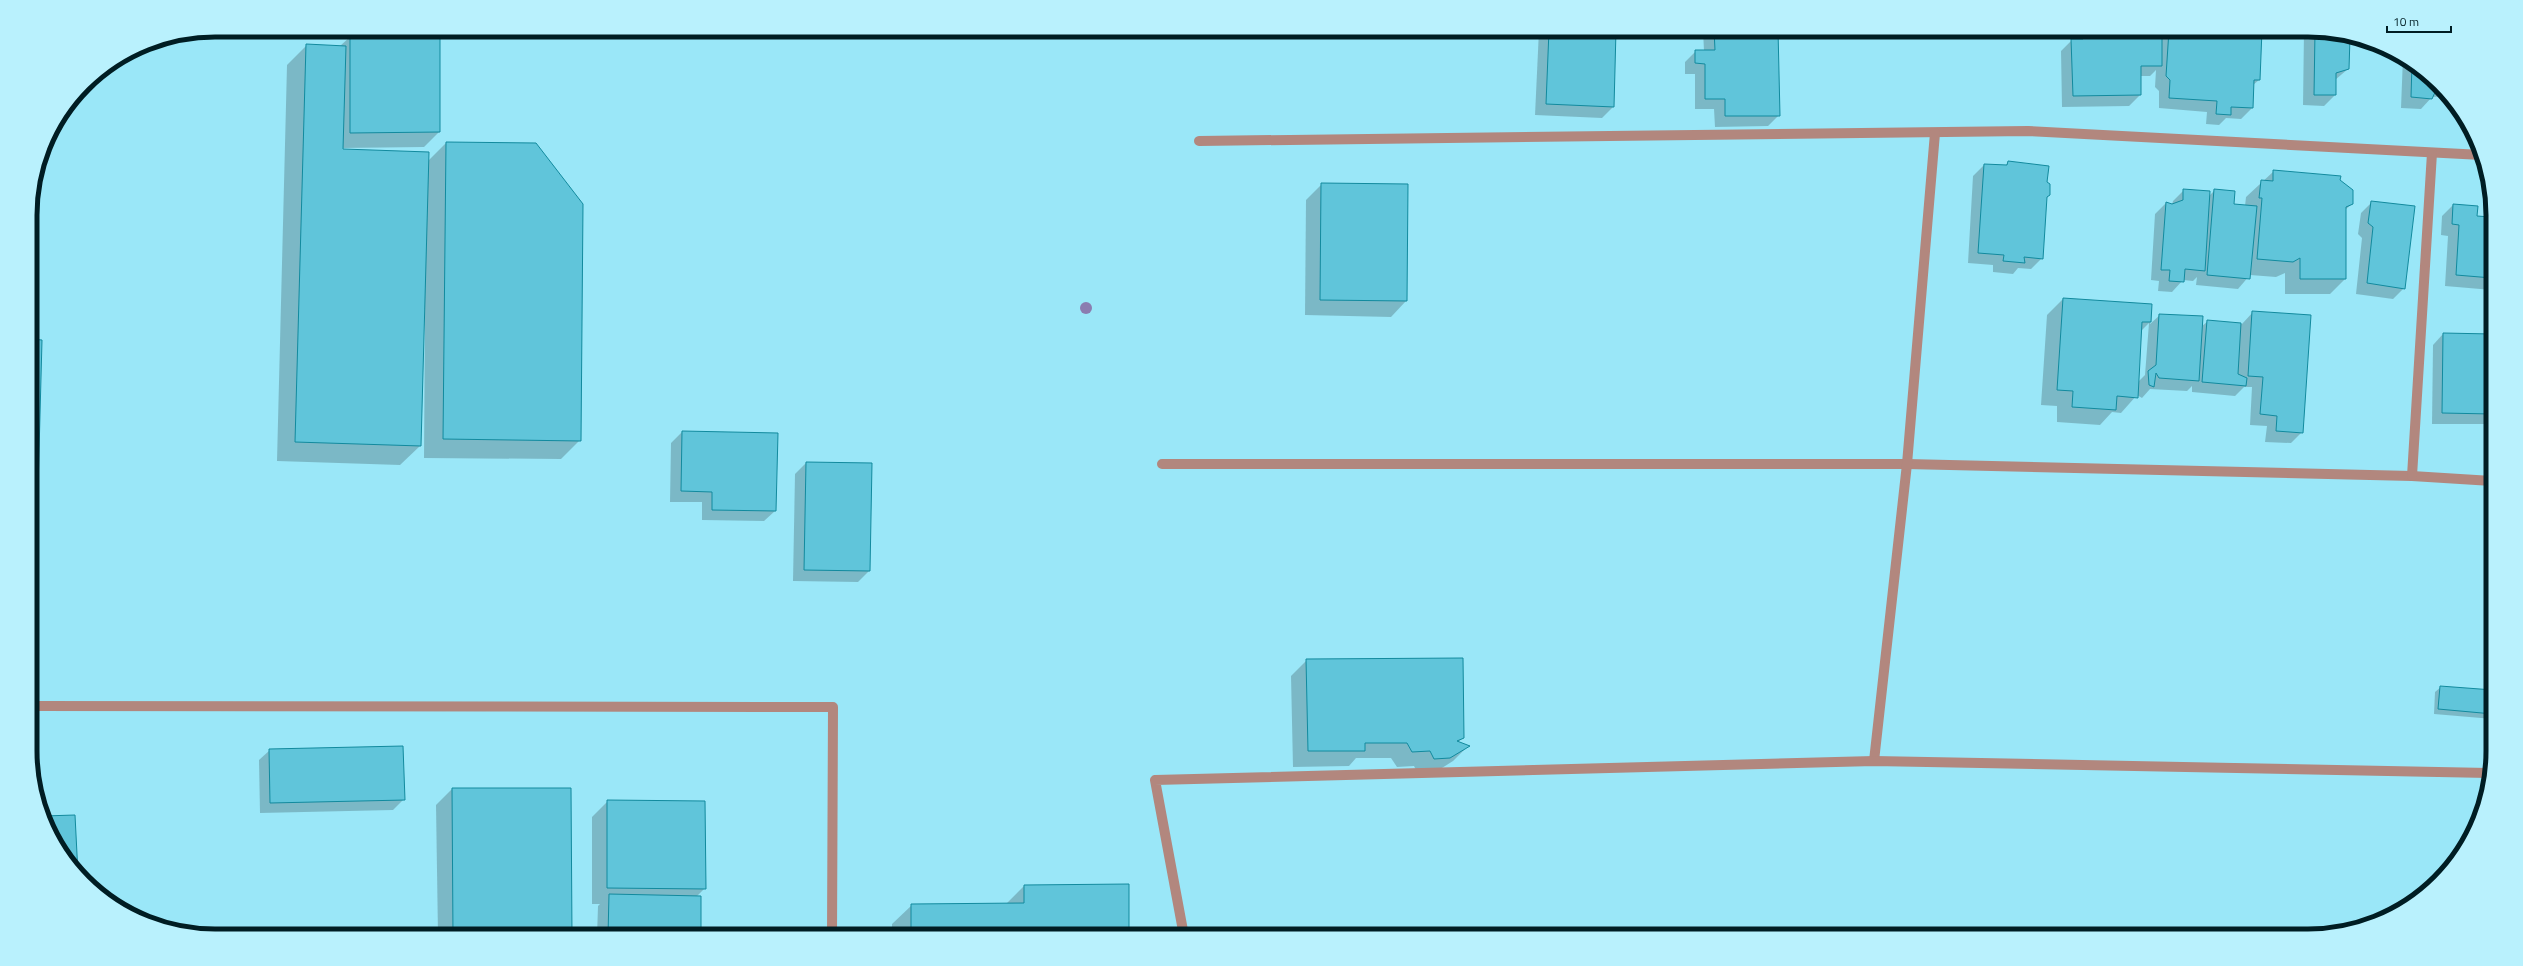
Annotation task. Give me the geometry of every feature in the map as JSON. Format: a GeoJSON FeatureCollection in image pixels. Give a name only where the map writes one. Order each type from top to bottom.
{"type":"FeatureCollection","features":[{"type":"Feature","properties":{"kind":"street"},"geometry":{"type":"LineString","coordinates":[[1199,142],[2028,131],[2476,155]]}},
{"type":"Feature","properties":{"kind":"street"},"geometry":{"type":"LineString","coordinates":[[1874,761],[1907,464],[1935,132]]}},
{"type":"Feature","properties":{"kind":"street"},"geometry":{"type":"LineString","coordinates":[[2412,476],[2432,153]]}},
{"type":"Feature","properties":{"kind":"street"},"geometry":{"type":"LineString","coordinates":[[1162,464],[1907,464],[2412,476],[2486,481]]}},
{"type":"Feature","properties":{"kind":"street"},"geometry":{"type":"LineString","coordinates":[[37,706],[833,707],[832,929]]}},
{"type":"Feature","properties":{"kind":"street"},"geometry":{"type":"LineString","coordinates":[[1183,929],[1155,780],[1874,761],[2484,773]]}},
{"type":"Feature","properties":{"kind":"building"},"geometry":{"type":"Polygon","coordinates":[[[350,37],[440,37],[440,132],[350,133],[350,37]]]}},
{"type":"Feature","properties":{"kind":"building"},"geometry":{"type":"Polygon","coordinates":[[[1549,37],[1616,37],[1614,107],[1546,104],[1549,37]]]}},
{"type":"Feature","properties":{"kind":"building"},"geometry":{"type":"Polygon","coordinates":[[[1714,37],[1778,37],[1780,116],[1725,116],[1725,99],[1705,99],[1705,64],[1695,63],[1695,50],[1715,50],[1714,37]]]}},
{"type":"Feature","properties":{"kind":"building"},"geometry":{"type":"Polygon","coordinates":[[[2083,37],[2162,37],[2162,66],[2141,66],[2141,95],[2073,96],[2071,39],[2083,39],[2083,37]]]}},
{"type":"Feature","properties":{"kind":"building"},"geometry":{"type":"Polygon","coordinates":[[[2169,37],[2262,37],[2260,80],[2254,80],[2253,108],[2231,107],[2231,115],[2216,114],[2217,101],[2169,98],[2170,80],[2166,76],[2169,37]]]}},
{"type":"Feature","properties":{"kind":"building"},"geometry":{"type":"Polygon","coordinates":[[[2315,37],[2350,42],[2349,69],[2336,73],[2336,95],[2314,95],[2315,37]]]}},
{"type":"Feature","properties":{"kind":"building"},"geometry":{"type":"Polygon","coordinates":[[[306,44],[346,46],[343,149],[429,152],[421,446],[295,442],[306,44]]]}},
{"type":"Feature","properties":{"kind":"building"},"geometry":{"type":"Polygon","coordinates":[[[2412,71],[2436,91],[2432,99],[2411,97],[2412,71]]]}},
{"type":"Feature","properties":{"kind":"building"},"geometry":{"type":"Polygon","coordinates":[[[446,142],[536,143],[583,204],[581,441],[443,439],[446,142]]]}},
{"type":"Feature","properties":{"kind":"building"},"geometry":{"type":"Polygon","coordinates":[[[2008,161],[2049,166],[2047,182],[2050,184],[2050,195],[2047,197],[2043,259],[2024,257],[2025,263],[2003,261],[2004,255],[1978,253],[1984,164],[2007,165],[2008,161]]]}},
{"type":"Feature","properties":{"kind":"building"},"geometry":{"type":"Polygon","coordinates":[[[2273,170],[2341,176],[2340,180],[2353,190],[2353,204],[2346,207],[2346,279],[2300,279],[2300,258],[2293,262],[2257,259],[2262,198],[2259,198],[2261,180],[2273,181],[2273,170]]]}},
{"type":"Feature","properties":{"kind":"building"},"geometry":{"type":"Polygon","coordinates":[[[1321,183],[1408,184],[1407,301],[1320,300],[1321,183]]]}},
{"type":"Feature","properties":{"kind":"building"},"geometry":{"type":"Polygon","coordinates":[[[2183,189],[2210,191],[2205,271],[2185,269],[2184,282],[2169,281],[2170,270],[2161,270],[2166,202],[2172,204],[2183,200],[2183,189]]]}},
{"type":"Feature","properties":{"kind":"building"},"geometry":{"type":"Polygon","coordinates":[[[2214,189],[2235,191],[2234,204],[2257,206],[2250,279],[2207,275],[2214,189]]]}},
{"type":"Feature","properties":{"kind":"building"},"geometry":{"type":"Polygon","coordinates":[[[2371,201],[2415,206],[2405,289],[2367,283],[2373,227],[2368,223],[2371,201]]]}},
{"type":"Feature","properties":{"kind":"building"},"geometry":{"type":"Polygon","coordinates":[[[2453,204],[2478,206],[2477,216],[2486,217],[2486,278],[2456,275],[2459,225],[2452,224],[2453,204]]]}},
{"type":"Feature","properties":{"kind":"building"},"geometry":{"type":"Polygon","coordinates":[[[2063,298],[2152,304],[2151,322],[2142,322],[2138,398],[2117,396],[2116,410],[2072,407],[2073,391],[2057,390],[2063,298]]]}},
{"type":"Feature","properties":{"kind":"building"},"geometry":{"type":"Polygon","coordinates":[[[2252,311],[2311,315],[2303,433],[2276,431],[2277,416],[2260,414],[2263,377],[2248,376],[2252,311]]]}},
{"type":"Feature","properties":{"kind":"building"},"geometry":{"type":"Polygon","coordinates":[[[2159,314],[2203,316],[2199,381],[2159,378],[2156,373],[2154,387],[2149,385],[2148,371],[2156,365],[2159,314]]]}},
{"type":"Feature","properties":{"kind":"building"},"geometry":{"type":"Polygon","coordinates":[[[2207,320],[2241,323],[2238,374],[2247,378],[2246,386],[2202,382],[2207,320]]]}},
{"type":"Feature","properties":{"kind":"building"},"geometry":{"type":"Polygon","coordinates":[[[2443,333],[2486,334],[2486,414],[2442,413],[2443,333]]]}},
{"type":"Feature","properties":{"kind":"building"},"geometry":{"type":"Polygon","coordinates":[[[37,340],[42,340],[37,527],[37,340]]]}},
{"type":"Feature","properties":{"kind":"building"},"geometry":{"type":"Polygon","coordinates":[[[682,431],[778,433],[776,511],[712,510],[712,492],[681,491],[682,431]]]}},
{"type":"Feature","properties":{"kind":"building"},"geometry":{"type":"Polygon","coordinates":[[[806,462],[872,463],[870,571],[804,570],[806,462]]]}},
{"type":"Feature","properties":{"kind":"building"},"geometry":{"type":"Polygon","coordinates":[[[1463,658],[1464,738],[1457,741],[1470,746],[1450,758],[1434,759],[1430,751],[1412,752],[1407,743],[1365,743],[1365,751],[1308,751],[1306,659],[1463,658]]]}},
{"type":"Feature","properties":{"kind":"building"},"geometry":{"type":"Polygon","coordinates":[[[2440,686],[2486,689],[2486,713],[2438,709],[2440,686]]]}},
{"type":"Feature","properties":{"kind":"building"},"geometry":{"type":"Polygon","coordinates":[[[403,746],[405,800],[270,803],[269,749],[403,746]]]}},
{"type":"Feature","properties":{"kind":"building"},"geometry":{"type":"Polygon","coordinates":[[[452,788],[571,788],[572,929],[453,929],[452,788]]]}},
{"type":"Feature","properties":{"kind":"building"},"geometry":{"type":"Polygon","coordinates":[[[607,800],[705,801],[706,889],[607,888],[607,800]]]}},
{"type":"Feature","properties":{"kind":"building"},"geometry":{"type":"Polygon","coordinates":[[[75,815],[77,863],[55,830],[50,816],[75,815]]]}},
{"type":"Feature","properties":{"kind":"building"},"geometry":{"type":"Polygon","coordinates":[[[1129,884],[1129,929],[911,929],[911,904],[1024,903],[1024,885],[1129,884]]]}},
{"type":"Feature","properties":{"kind":"building"},"geometry":{"type":"Polygon","coordinates":[[[609,894],[701,896],[701,929],[608,929],[609,894]]]}}]}
